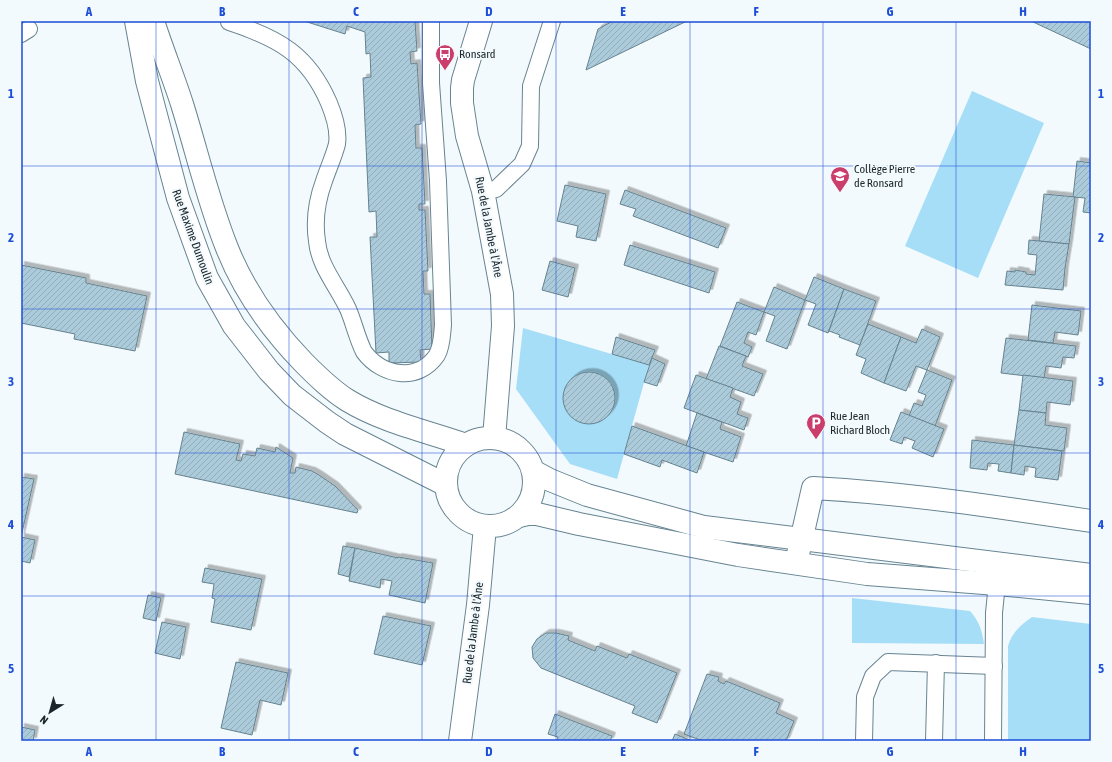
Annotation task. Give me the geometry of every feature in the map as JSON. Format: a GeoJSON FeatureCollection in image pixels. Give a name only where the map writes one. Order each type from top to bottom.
{"type":"FeatureCollection","features":[{"type":"Feature","properties":{"kind":"street","name":"Rue Maxime Dumoulin"},"geometry":{"type":"LineString","coordinates":[[136,21],[147,81],[178,198],[207,278],[234,326],[269,371],[292,395],[327,422],[345,434],[446,484]]}},
{"type":"Feature","properties":{"kind":"street"},"geometry":{"type":"LineString","coordinates":[[153,21],[182,104],[227,249],[253,298],[268,320],[289,348],[328,386],[346,400],[382,418],[466,445]]}},
{"type":"Feature","properties":{"kind":"street","name":"Rue de la Jambe à l'Âne"},"geometry":{"type":"LineString","coordinates":[[482,21],[462,88],[462,103],[467,136],[483,192],[502,294],[502,326],[494,438]]}},
{"type":"Feature","properties":{"kind":"street"},"geometry":{"type":"LineString","coordinates":[[519,516],[526,508],[533,494],[535,481],[528,458],[518,447],[506,440],[494,438],[479,439],[466,445],[455,454],[449,464],[446,475],[446,484],[450,500],[458,512],[472,522],[485,526],[505,524],[519,516],[537,514],[682,545],[738,555],[867,574],[1091,575]]}},
{"type":"Feature","properties":{"kind":"street"},"geometry":{"type":"LineString","coordinates":[[533,471],[550,480],[587,495],[704,527],[802,539],[998,574],[1091,593]]}},
{"type":"Feature","properties":{"kind":"street"},"geometry":{"type":"LineString","coordinates":[[796,563],[813,488],[866,491],[1005,508],[1091,521]]}},
{"type":"Feature","properties":{"kind":"street","name":"Rue de la Jambe à l'Âne"},"geometry":{"type":"LineString","coordinates":[[460,741],[478,605],[485,526]]}},
{"type":"Feature","properties":{"kind":"lane"},"geometry":{"type":"LineString","coordinates":[[229,22],[257,31],[288,48],[311,70],[327,99],[333,112],[338,136],[317,206],[317,242],[321,259],[348,311],[359,341],[367,357],[381,368],[391,372],[401,373],[417,371],[425,367],[437,355],[441,343],[443,324],[438,181],[431,83],[431,21]]}},
{"type":"Feature","properties":{"kind":"lane"},"geometry":{"type":"LineString","coordinates":[[483,192],[496,189],[522,164],[530,146],[531,86],[552,21]]}},
{"type":"Feature","properties":{"kind":"lane"},"geometry":{"type":"LineString","coordinates":[[993,741],[994,613],[998,574]]}},
{"type":"Feature","properties":{"kind":"lane"},"geometry":{"type":"LineString","coordinates":[[864,741],[865,697],[873,676],[888,662],[994,666]]}},
{"type":"Feature","properties":{"kind":"lane"},"geometry":{"type":"LineString","coordinates":[[934,741],[936,663]]}},
{"type":"Feature","properties":{"kind":"shaded area"},"geometry":{"type":"Polygon","coordinates":[[[972,91],[1044,123],[978,278],[905,246],[972,91]]]}},
{"type":"Feature","properties":{"kind":"shaded area"},"geometry":{"type":"Polygon","coordinates":[[[523,328],[649,365],[617,479],[570,464],[516,389],[523,328]]]}},
{"type":"Feature","properties":{"kind":"shaded area"},"geometry":{"type":"Polygon","coordinates":[[[852,598],[970,611],[980,626],[984,644],[852,643],[852,598]]]}},
{"type":"Feature","properties":{"kind":"shaded area"},"geometry":{"type":"Polygon","coordinates":[[[1032,617],[1091,624],[1091,741],[1008,741],[1008,646],[1014,633],[1032,617]]]}},
{"type":"Feature","properties":{"kind":"building"},"geometry":{"type":"Polygon","coordinates":[[[304,21],[415,21],[417,51],[410,52],[411,64],[417,63],[421,124],[415,125],[416,148],[422,148],[425,204],[419,204],[419,210],[425,210],[428,271],[423,271],[424,294],[430,294],[432,349],[420,350],[421,362],[389,363],[389,352],[376,353],[370,237],[377,237],[376,211],[369,212],[363,78],[371,77],[370,53],[366,54],[365,32],[347,26],[345,34],[304,21]]]}},
{"type":"Feature","properties":{"kind":"building"},"geometry":{"type":"Polygon","coordinates":[[[613,21],[687,21],[586,70],[598,29],[613,21]]]}},
{"type":"Feature","properties":{"kind":"building"},"geometry":{"type":"Polygon","coordinates":[[[1031,21],[1091,21],[1091,49],[1031,21]]]}},
{"type":"Feature","properties":{"kind":"building"},"geometry":{"type":"Polygon","coordinates":[[[1077,161],[1091,163],[1091,213],[1083,212],[1085,198],[1073,197],[1077,161]]]}},
{"type":"Feature","properties":{"kind":"building"},"geometry":{"type":"Polygon","coordinates":[[[565,185],[606,194],[596,241],[576,237],[578,226],[557,221],[565,185]]]}},
{"type":"Feature","properties":{"kind":"building"},"geometry":{"type":"Polygon","coordinates":[[[625,190],[726,228],[718,248],[633,216],[636,209],[620,204],[625,190]]]}},
{"type":"Feature","properties":{"kind":"building"},"geometry":{"type":"Polygon","coordinates":[[[1044,194],[1075,197],[1069,244],[1039,241],[1044,194]]]}},
{"type":"Feature","properties":{"kind":"building"},"geometry":{"type":"Polygon","coordinates":[[[1029,240],[1069,244],[1063,290],[1005,285],[1007,271],[1015,272],[1015,270],[1026,272],[1026,274],[1035,275],[1037,255],[1028,254],[1029,240]]]}},
{"type":"Feature","properties":{"kind":"building"},"geometry":{"type":"Polygon","coordinates":[[[630,245],[715,272],[709,293],[624,265],[630,245]]]}},
{"type":"Feature","properties":{"kind":"building"},"geometry":{"type":"Polygon","coordinates":[[[550,261],[575,268],[568,297],[542,290],[550,261]]]}},
{"type":"Feature","properties":{"kind":"building"},"geometry":{"type":"Polygon","coordinates":[[[21,265],[86,278],[86,283],[147,296],[135,351],[74,339],[75,334],[21,323],[21,265]]]}},
{"type":"Feature","properties":{"kind":"building"},"geometry":{"type":"Polygon","coordinates":[[[814,277],[844,289],[828,333],[808,325],[816,304],[805,300],[814,277]]]}},
{"type":"Feature","properties":{"kind":"building"},"geometry":{"type":"Polygon","coordinates":[[[774,287],[805,300],[787,349],[766,341],[775,316],[764,312],[774,287]]]}},
{"type":"Feature","properties":{"kind":"building"},"geometry":{"type":"Polygon","coordinates":[[[844,289],[876,301],[860,345],[839,337],[840,335],[829,331],[844,289]]]}},
{"type":"Feature","properties":{"kind":"building"},"geometry":{"type":"Polygon","coordinates":[[[737,302],[764,312],[756,335],[748,332],[744,343],[752,347],[748,357],[720,346],[737,302]]]}},
{"type":"Feature","properties":{"kind":"building"},"geometry":{"type":"Polygon","coordinates":[[[1032,305],[1081,311],[1078,335],[1055,332],[1053,343],[1028,340],[1032,305]]]}},
{"type":"Feature","properties":{"kind":"building"},"geometry":{"type":"Polygon","coordinates":[[[868,324],[901,337],[884,383],[861,373],[866,359],[856,355],[868,324]]]}},
{"type":"Feature","properties":{"kind":"building"},"geometry":{"type":"Polygon","coordinates":[[[922,329],[940,337],[927,370],[916,366],[906,391],[884,383],[901,337],[916,343],[922,329]]]}},
{"type":"Feature","properties":{"kind":"building"},"geometry":{"type":"Polygon","coordinates":[[[616,337],[655,350],[649,365],[612,354],[616,337]]]}},
{"type":"Feature","properties":{"kind":"building"},"geometry":{"type":"Polygon","coordinates":[[[1006,338],[1076,346],[1074,358],[1063,357],[1061,368],[1046,366],[1044,378],[1001,373],[1006,338]]]}},
{"type":"Feature","properties":{"kind":"building"},"geometry":{"type":"Polygon","coordinates":[[[719,346],[746,356],[742,366],[763,374],[754,396],[706,379],[719,346]]]}},
{"type":"Feature","properties":{"kind":"building"},"geometry":{"type":"Polygon","coordinates":[[[652,358],[665,364],[657,386],[644,382],[652,358]]]}},
{"type":"Feature","properties":{"kind":"building"},"geometry":{"type":"Polygon","coordinates":[[[927,370],[952,380],[935,426],[909,416],[914,403],[922,406],[926,395],[918,392],[927,370]]]}},
{"type":"Feature","properties":{"kind":"building"},"geometry":{"type":"Polygon","coordinates":[[[589,372],[599,374],[607,380],[613,388],[615,398],[613,408],[607,416],[599,422],[589,424],[579,422],[571,416],[565,408],[563,398],[565,388],[571,380],[579,374],[589,372]]]}},
{"type":"Feature","properties":{"kind":"building"},"geometry":{"type":"Polygon","coordinates":[[[696,375],[733,388],[730,397],[741,402],[737,414],[748,418],[744,430],[684,408],[696,375]]]}},
{"type":"Feature","properties":{"kind":"building"},"geometry":{"type":"Polygon","coordinates":[[[1023,375],[1073,381],[1070,405],[1047,402],[1046,413],[1019,410],[1023,375]]]}},
{"type":"Feature","properties":{"kind":"building"},"geometry":{"type":"Polygon","coordinates":[[[1019,410],[1046,413],[1045,425],[1067,428],[1064,451],[1014,445],[1019,410]]]}},
{"type":"Feature","properties":{"kind":"building"},"geometry":{"type":"Polygon","coordinates":[[[901,412],[944,429],[933,457],[912,448],[915,441],[904,437],[902,444],[890,440],[901,412]]]}},
{"type":"Feature","properties":{"kind":"building"},"geometry":{"type":"Polygon","coordinates":[[[697,413],[722,422],[720,429],[741,437],[733,462],[686,446],[697,413]]]}},
{"type":"Feature","properties":{"kind":"building"},"geometry":{"type":"Polygon","coordinates":[[[632,426],[704,452],[697,473],[662,460],[660,467],[624,454],[632,426]]]}},
{"type":"Feature","properties":{"kind":"building"},"geometry":{"type":"Polygon","coordinates":[[[184,432],[240,444],[236,460],[241,461],[243,454],[255,456],[257,448],[275,452],[276,447],[293,458],[290,473],[295,473],[296,467],[312,471],[319,475],[335,486],[358,510],[357,513],[175,474],[184,432]]]}},
{"type":"Feature","properties":{"kind":"building"},"geometry":{"type":"Polygon","coordinates":[[[972,440],[1014,445],[1011,473],[998,471],[999,464],[988,463],[987,470],[970,468],[972,440]]]}},
{"type":"Feature","properties":{"kind":"building"},"geometry":{"type":"Polygon","coordinates":[[[1014,445],[1062,451],[1058,480],[1035,477],[1036,468],[1025,466],[1024,475],[1011,473],[1014,445]]]}},
{"type":"Feature","properties":{"kind":"building"},"geometry":{"type":"Polygon","coordinates":[[[21,477],[34,479],[21,537],[21,477]]]}},
{"type":"Feature","properties":{"kind":"building"},"geometry":{"type":"Polygon","coordinates":[[[21,537],[35,540],[30,563],[21,561],[21,537]]]}},
{"type":"Feature","properties":{"kind":"building"},"geometry":{"type":"Polygon","coordinates":[[[343,546],[355,548],[349,577],[338,574],[343,546]]]}},
{"type":"Feature","properties":{"kind":"building"},"geometry":{"type":"Polygon","coordinates":[[[355,548],[398,558],[433,563],[425,603],[389,595],[392,581],[381,579],[380,588],[349,581],[355,548]]]}},
{"type":"Feature","properties":{"kind":"building"},"geometry":{"type":"Polygon","coordinates":[[[205,568],[262,579],[251,630],[211,622],[215,599],[212,598],[214,584],[202,582],[205,568]]]}},
{"type":"Feature","properties":{"kind":"building"},"geometry":{"type":"Polygon","coordinates":[[[148,595],[161,598],[156,621],[143,618],[148,595]]]}},
{"type":"Feature","properties":{"kind":"building"},"geometry":{"type":"Polygon","coordinates":[[[383,616],[431,626],[422,665],[374,654],[383,616]]]}},
{"type":"Feature","properties":{"kind":"building"},"geometry":{"type":"Polygon","coordinates":[[[162,622],[186,627],[180,659],[155,653],[162,622]]]}},
{"type":"Feature","properties":{"kind":"building"},"geometry":{"type":"Polygon","coordinates":[[[546,633],[556,633],[569,636],[568,640],[595,651],[597,646],[627,658],[629,654],[677,673],[657,723],[632,713],[635,706],[541,668],[533,658],[532,647],[537,639],[546,633]]]}},
{"type":"Feature","properties":{"kind":"building"},"geometry":{"type":"Polygon","coordinates":[[[236,662],[288,673],[281,705],[260,700],[252,735],[221,728],[236,662]]]}},
{"type":"Feature","properties":{"kind":"building"},"geometry":{"type":"Polygon","coordinates":[[[707,674],[719,677],[718,681],[724,684],[726,681],[780,703],[776,713],[794,721],[786,741],[703,741],[684,734],[707,674]]]}},
{"type":"Feature","properties":{"kind":"building"},"geometry":{"type":"Polygon","coordinates":[[[555,714],[612,736],[610,741],[557,741],[558,737],[548,734],[555,714]]]}},
{"type":"Feature","properties":{"kind":"building"},"geometry":{"type":"Polygon","coordinates":[[[21,727],[35,730],[33,741],[21,741],[21,727]]]}},
{"type":"Feature","properties":{"kind":"building"},"geometry":{"type":"Polygon","coordinates":[[[675,734],[692,741],[672,741],[675,734]]]}},
{"type":"Feature","properties":{"kind":"place","name":"Ronsard"},"geometry":{"type":"Point","coordinates":[445,71]}},
{"type":"Feature","properties":{"kind":"place","name":"Collège Pierre de Ronsard"},"geometry":{"type":"Point","coordinates":[840,193]}},
{"type":"Feature","properties":{"kind":"place","name":"Rue Jean Richard Bloch"},"geometry":{"type":"Point","coordinates":[816,440]}}]}
